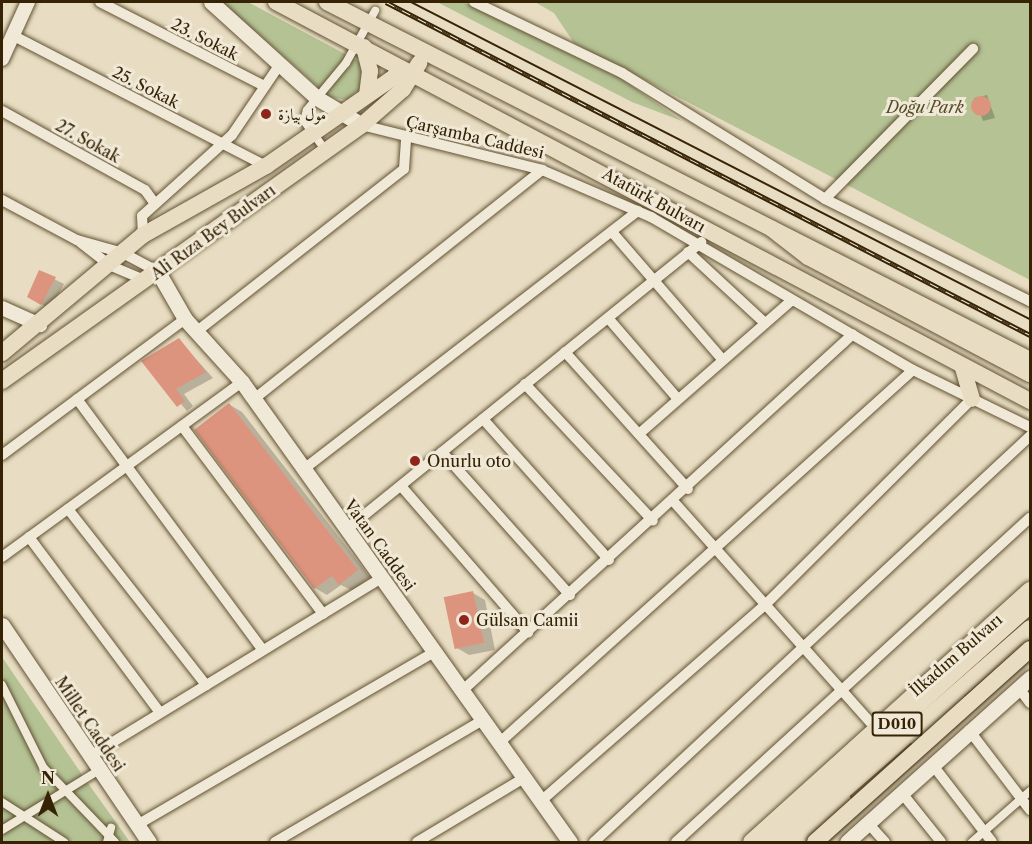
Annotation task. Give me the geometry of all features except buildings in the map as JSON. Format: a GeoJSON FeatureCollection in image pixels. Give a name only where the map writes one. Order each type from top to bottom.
{"type":"FeatureCollection","features":[{"type":"Feature","properties":{"kind":"main road","name":"Çarşamba Caddesi"},"geometry":{"type":"LineString","coordinates":[[212,2],[318,98],[339,114],[362,125]]}},
{"type":"Feature","properties":{"kind":"main road","name":"Atatürk Bulvarı"},"geometry":{"type":"LineString","coordinates":[[276,2],[414,71],[963,368],[1030,401]]}},
{"type":"Feature","properties":{"kind":"main road","name":"Atatürk Bulvarı"},"geometry":{"type":"LineString","coordinates":[[327,2],[372,17],[427,53],[1030,360]]}},
{"type":"Feature","properties":{"kind":"main road"},"geometry":{"type":"LineString","coordinates":[[360,45],[370,71],[367,94]]}},
{"type":"Feature","properties":{"kind":"main road","name":"Ali Rıza Bey Bulvarı"},"geometry":{"type":"LineString","coordinates":[[2,381],[328,154],[403,89],[427,53]]}},
{"type":"Feature","properties":{"kind":"main road","name":"Ali Rıza Bey Bulvarı"},"geometry":{"type":"LineString","coordinates":[[2,353],[40,325],[143,234],[266,166],[367,94],[414,71]]}},
{"type":"Feature","properties":{"kind":"main road"},"geometry":{"type":"LineString","coordinates":[[772,229],[808,257],[1030,374]]}},
{"type":"Feature","properties":{"kind":"main road","name":"Vatan Caddesi"},"geometry":{"type":"LineString","coordinates":[[152,276],[196,332],[242,382],[541,801],[567,842]]}},
{"type":"Feature","properties":{"kind":"main road"},"geometry":{"type":"LineString","coordinates":[[963,368],[972,399]]}},
{"type":"Feature","properties":{"kind":"main road","name":"İlkadım Bulvarı"},"geometry":{"type":"LineString","coordinates":[[750,843],[876,729],[1028,598]]}},
{"type":"Feature","properties":{"kind":"main road","name":"İlkadım Bulvarı"},"geometry":{"type":"LineString","coordinates":[[765,843],[1028,598]]}},
{"type":"Feature","properties":{"kind":"main road","name":"Millet Caddesi"},"geometry":{"type":"LineString","coordinates":[[2,625],[149,843]]}},
{"type":"Feature","properties":{"kind":"main road","name":"İlkadım Bulvarı"},"geometry":{"type":"LineString","coordinates":[[785,843],[1030,628]]}},
{"type":"Feature","properties":{"kind":"main road"},"geometry":{"type":"LineString","coordinates":[[801,843],[880,764],[1030,649]]}},
{"type":"Feature","properties":{"kind":"main road"},"geometry":{"type":"LineString","coordinates":[[815,843],[1030,649]]}},
{"type":"Feature","properties":{"kind":"main road"},"geometry":{"type":"LineString","coordinates":[[847,843],[867,822],[1024,682]]}},
{"type":"Feature","properties":{"kind":"street"},"geometry":{"type":"LineString","coordinates":[[2,58],[28,2]]}},
{"type":"Feature","properties":{"kind":"street","name":"23. Sokak"},"geometry":{"type":"LineString","coordinates":[[100,2],[264,86]]}},
{"type":"Feature","properties":{"kind":"street"},"geometry":{"type":"LineString","coordinates":[[474,2],[622,73],[825,198],[1030,301]]}},
{"type":"Feature","properties":{"kind":"street"},"geometry":{"type":"LineString","coordinates":[[328,154],[304,121],[318,98],[360,45],[372,17]]}},
{"type":"Feature","properties":{"kind":"street","name":"25. Sokak"},"geometry":{"type":"LineString","coordinates":[[12,35],[266,166]]}},
{"type":"Feature","properties":{"kind":"street"},"geometry":{"type":"LineString","coordinates":[[825,198],[973,49]]}},
{"type":"Feature","properties":{"kind":"street"},"geometry":{"type":"LineString","coordinates":[[143,234],[142,216],[220,143],[232,135],[280,64]]}},
{"type":"Feature","properties":{"kind":"street","name":"27. Sokak"},"geometry":{"type":"LineString","coordinates":[[2,111],[145,190],[155,204]]}},
{"type":"Feature","properties":{"kind":"street","name":"Çarşamba Caddesi"},"geometry":{"type":"LineString","coordinates":[[362,125],[406,140],[542,170],[638,211],[701,242],[792,300],[913,370],[1030,427]]}},
{"type":"Feature","properties":{"kind":"street"},"geometry":{"type":"LineString","coordinates":[[196,332],[404,169],[406,140]]}},
{"type":"Feature","properties":{"kind":"street"},"geometry":{"type":"LineString","coordinates":[[254,399],[542,170]]}},
{"type":"Feature","properties":{"kind":"street"},"geometry":{"type":"LineString","coordinates":[[2,200],[77,240],[109,265],[152,276]]}},
{"type":"Feature","properties":{"kind":"street"},"geometry":{"type":"LineString","coordinates":[[304,469],[638,211]]}},
{"type":"Feature","properties":{"kind":"street"},"geometry":{"type":"LineString","coordinates":[[612,232],[652,281],[723,360]]}},
{"type":"Feature","properties":{"kind":"street"},"geometry":{"type":"LineString","coordinates":[[77,240],[123,254],[152,276]]}},
{"type":"Feature","properties":{"kind":"street"},"geometry":{"type":"LineString","coordinates":[[347,529],[701,242]]}},
{"type":"Feature","properties":{"kind":"street"},"geometry":{"type":"LineString","coordinates":[[688,252],[765,323]]}},
{"type":"Feature","properties":{"kind":"street"},"geometry":{"type":"LineString","coordinates":[[639,434],[792,300]]}},
{"type":"Feature","properties":{"kind":"street"},"geometry":{"type":"LineString","coordinates":[[3,311],[40,325]]}},
{"type":"Feature","properties":{"kind":"street"},"geometry":{"type":"LineString","coordinates":[[2,455],[182,314]]}},
{"type":"Feature","properties":{"kind":"street"},"geometry":{"type":"LineString","coordinates":[[608,318],[678,399]]}},
{"type":"Feature","properties":{"kind":"street"},"geometry":{"type":"LineString","coordinates":[[462,691],[675,502],[853,334]]}},
{"type":"Feature","properties":{"kind":"street"},"geometry":{"type":"LineString","coordinates":[[565,352],[688,489]]}},
{"type":"Feature","properties":{"kind":"street"},"geometry":{"type":"LineString","coordinates":[[499,743],[714,545],[913,370]]}},
{"type":"Feature","properties":{"kind":"street"},"geometry":{"type":"LineString","coordinates":[[2,558],[242,382]]}},
{"type":"Feature","properties":{"kind":"street"},"geometry":{"type":"LineString","coordinates":[[525,384],[653,521]]}},
{"type":"Feature","properties":{"kind":"street"},"geometry":{"type":"LineString","coordinates":[[76,399],[124,468],[263,651]]}},
{"type":"Feature","properties":{"kind":"street"},"geometry":{"type":"LineString","coordinates":[[541,801],[766,603],[972,399]]}},
{"type":"Feature","properties":{"kind":"street"},"geometry":{"type":"LineString","coordinates":[[483,419],[609,560]]}},
{"type":"Feature","properties":{"kind":"street"},"geometry":{"type":"LineString","coordinates":[[182,426],[323,614]]}},
{"type":"Feature","properties":{"kind":"street"},"geometry":{"type":"LineString","coordinates":[[594,843],[807,648],[1030,436]]}},
{"type":"Feature","properties":{"kind":"street"},"geometry":{"type":"LineString","coordinates":[[442,452],[570,595]]}},
{"type":"Feature","properties":{"kind":"street"},"geometry":{"type":"LineString","coordinates":[[401,486],[528,632]]}},
{"type":"Feature","properties":{"kind":"street"},"geometry":{"type":"LineString","coordinates":[[675,502],[807,648],[876,729]]}},
{"type":"Feature","properties":{"kind":"street"},"geometry":{"type":"LineString","coordinates":[[68,509],[206,685]]}},
{"type":"Feature","properties":{"kind":"street"},"geometry":{"type":"LineString","coordinates":[[676,843],[1030,518]]}},
{"type":"Feature","properties":{"kind":"street"},"geometry":{"type":"LineString","coordinates":[[29,537],[160,713]]}},
{"type":"Feature","properties":{"kind":"street"},"geometry":{"type":"LineString","coordinates":[[90,756],[382,578]]}},
{"type":"Feature","properties":{"kind":"street"},"geometry":{"type":"LineString","coordinates":[[1028,598],[1030,579]]}},
{"type":"Feature","properties":{"kind":"street"},"geometry":{"type":"LineString","coordinates":[[137,825],[434,652]]}},
{"type":"Feature","properties":{"kind":"street"},"geometry":{"type":"LineString","coordinates":[[1024,682],[1030,703]]}},
{"type":"Feature","properties":{"kind":"street"},"geometry":{"type":"LineString","coordinates":[[2,685],[29,744],[64,792],[115,843]]}},
{"type":"Feature","properties":{"kind":"street"},"geometry":{"type":"LineString","coordinates":[[275,843],[483,720]]}},
{"type":"Feature","properties":{"kind":"street"},"geometry":{"type":"LineString","coordinates":[[969,730],[1026,795],[1030,810]]}},
{"type":"Feature","properties":{"kind":"street"},"geometry":{"type":"LineString","coordinates":[[932,764],[992,843]]}},
{"type":"Feature","properties":{"kind":"street"},"geometry":{"type":"LineString","coordinates":[[2,830],[99,770]]}},
{"type":"Feature","properties":{"kind":"street"},"geometry":{"type":"LineString","coordinates":[[417,843],[524,778]]}},
{"type":"Feature","properties":{"kind":"street"},"geometry":{"type":"LineString","coordinates":[[901,792],[941,843]]}},
{"type":"Feature","properties":{"kind":"street"},"geometry":{"type":"LineString","coordinates":[[972,843],[1026,795]]}},
{"type":"Feature","properties":{"kind":"street"},"geometry":{"type":"LineString","coordinates":[[2,802],[64,843]]}},
{"type":"Feature","properties":{"kind":"street"},"geometry":{"type":"LineString","coordinates":[[867,822],[885,843]]}},
{"type":"Feature","properties":{"kind":"green space"},"geometry":{"type":"Polygon","coordinates":[[[222,2],[248,2],[358,61],[364,69],[361,88],[347,100],[330,97],[222,2]]]}},
{"type":"Feature","properties":{"kind":"green space"},"geometry":{"type":"Polygon","coordinates":[[[437,2],[463,2],[620,78],[682,121],[632,102],[437,2]]]}},
{"type":"Feature","properties":{"kind":"green space","name":"Doğu Park"},"geometry":{"type":"Polygon","coordinates":[[[535,2],[1030,2],[1030,280],[574,43],[554,13],[535,2]]]}},
{"type":"Feature","properties":{"kind":"green space"},"geometry":{"type":"Polygon","coordinates":[[[2,657],[85,779],[130,842],[2,842],[2,657]]]}},
{"type":"Feature","properties":{"kind":"tram line"},"geometry":{"type":"LineString","coordinates":[[411,2],[1030,319]]}},
{"type":"Feature","properties":{"kind":"railway"},"geometry":{"type":"LineString","coordinates":[[386,2],[1030,335]]}},
{"type":"Feature","properties":{"kind":"place","name":"مول بيازة"},"geometry":{"type":"Point","coordinates":[266,114]}},
{"type":"Feature","properties":{"kind":"place","name":"Onurlu oto"},"geometry":{"type":"Point","coordinates":[415,461]}},
{"type":"Feature","properties":{"kind":"place","name":"Gülsan Camii"},"geometry":{"type":"Point","coordinates":[464,620]}}]}
